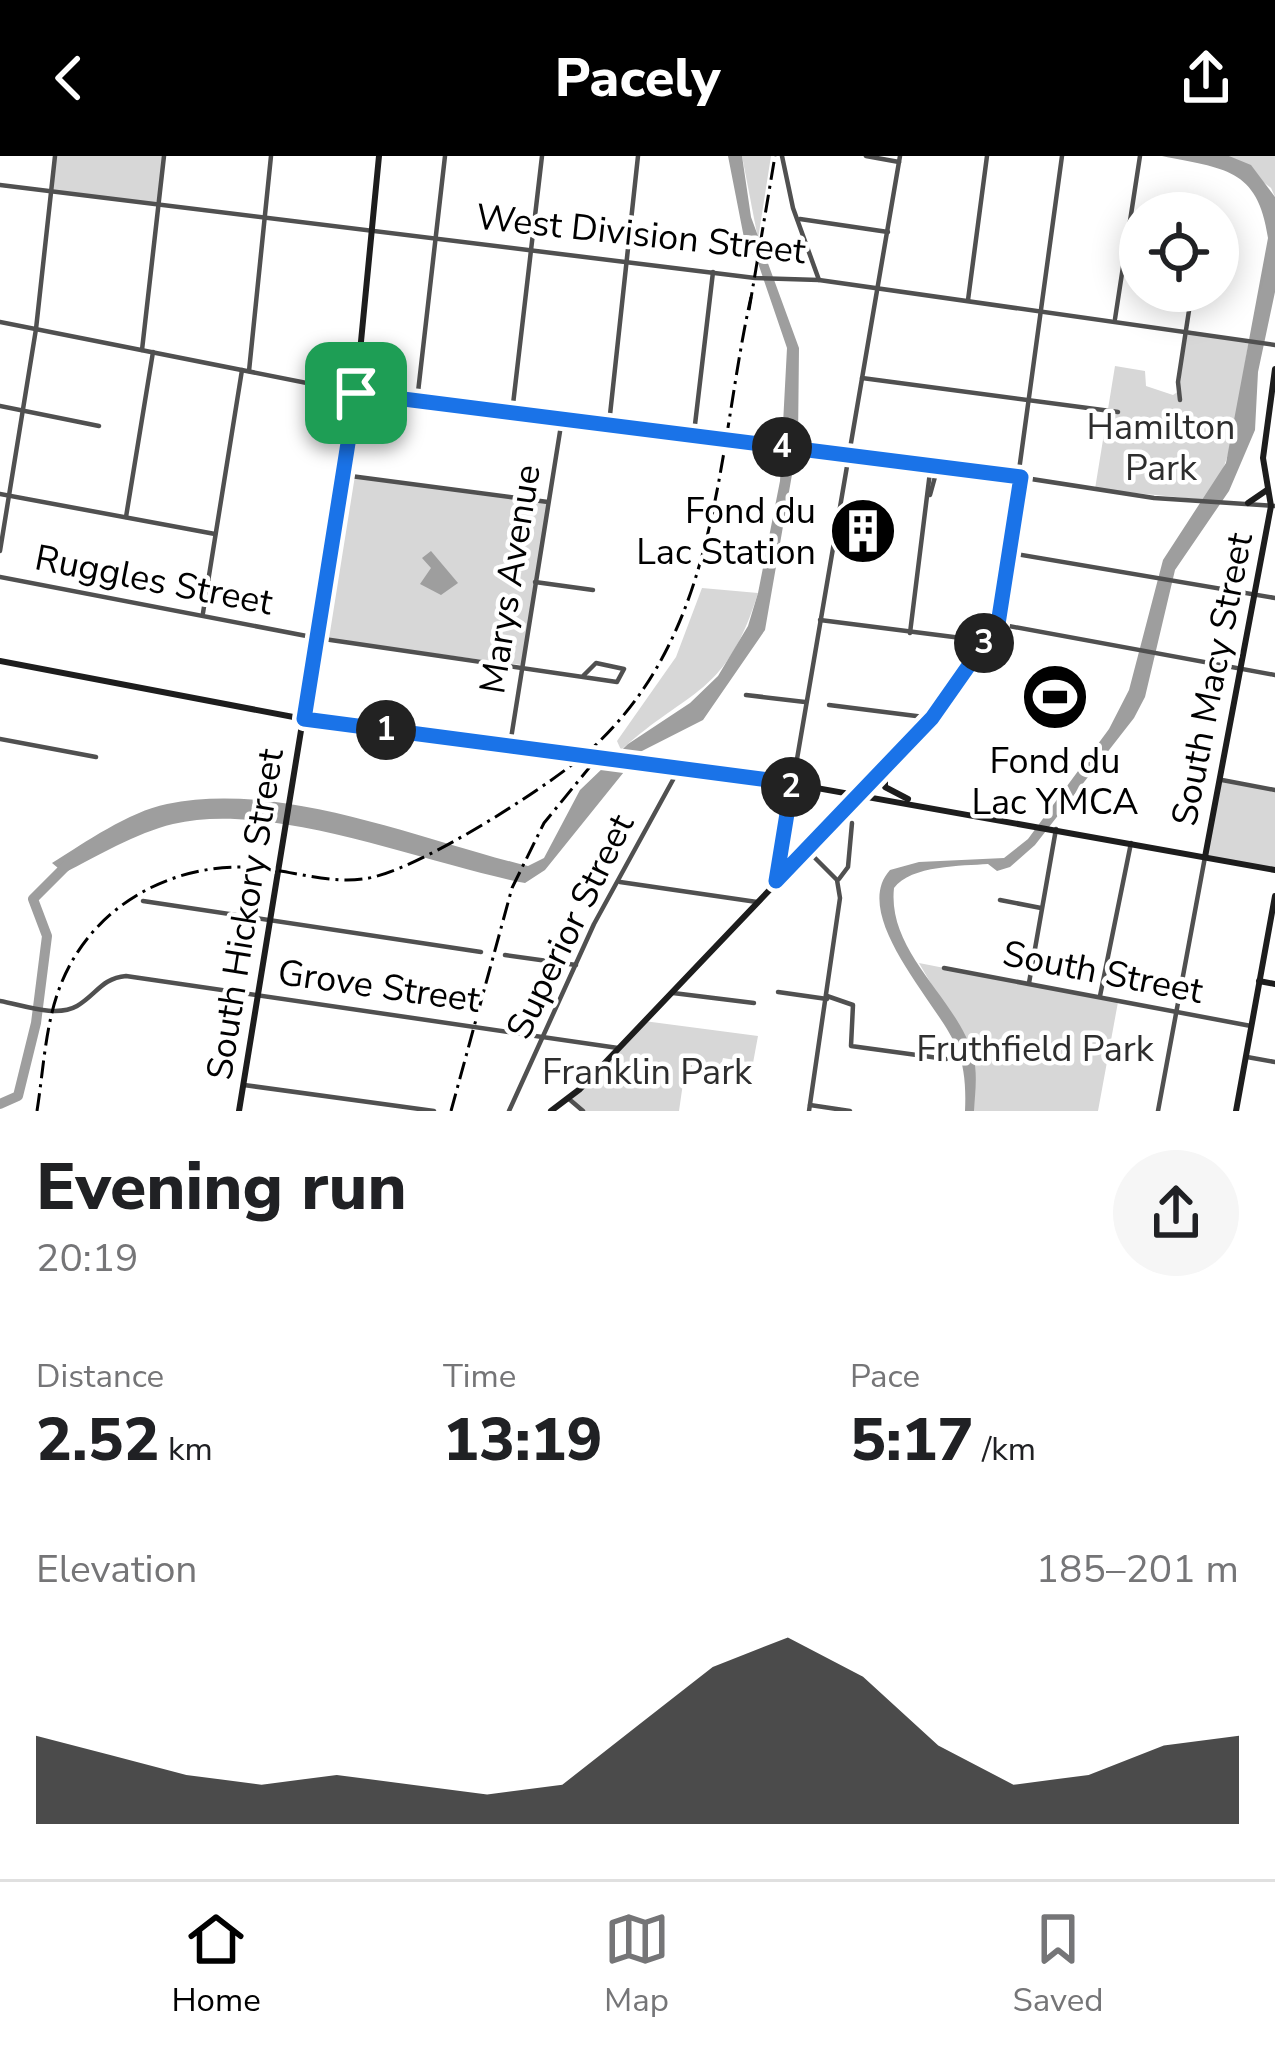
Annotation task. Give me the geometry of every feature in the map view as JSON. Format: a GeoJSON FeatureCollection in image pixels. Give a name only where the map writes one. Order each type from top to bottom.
{"type":"FeatureCollection","features":[{"type":"Feature","properties":{"kind":"street"},"geometry":{"type":"LineString","coordinates":[[0,551],[36,329],[56,156]]}},
{"type":"Feature","properties":{"kind":"street"},"geometry":{"type":"LineString","coordinates":[[142,350],[164,156]]}},
{"type":"Feature","properties":{"kind":"street"},"geometry":{"type":"LineString","coordinates":[[202,616],[245,371],[271,156]]}},
{"type":"Feature","properties":{"kind":"street","name":"South Hickory Street"},"geometry":{"type":"LineString","coordinates":[[239,1111],[356,393],[379,156]]}},
{"type":"Feature","properties":{"kind":"street"},"geometry":{"type":"LineString","coordinates":[[417,400],[445,156]]}},
{"type":"Feature","properties":{"kind":"street"},"geometry":{"type":"LineString","coordinates":[[512,413],[542,156]]}},
{"type":"Feature","properties":{"kind":"street"},"geometry":{"type":"LineString","coordinates":[[609,424],[638,156]]}},
{"type":"Feature","properties":{"kind":"street"},"geometry":{"type":"LineString","coordinates":[[782,156],[820,280]]}},
{"type":"Feature","properties":{"kind":"street"},"geometry":{"type":"LineString","coordinates":[[776,881],[900,159],[866,156]]}},
{"type":"Feature","properties":{"kind":"street"},"geometry":{"type":"LineString","coordinates":[[968,300],[988,156]]}},
{"type":"Feature","properties":{"kind":"street"},"geometry":{"type":"LineString","coordinates":[[551,1111],[569,1099],[673,993],[932,718],[998,624],[1062,156]]}},
{"type":"Feature","properties":{"kind":"street"},"geometry":{"type":"LineString","coordinates":[[1115,319],[1140,156]]}},
{"type":"Feature","properties":{"kind":"street","name":"West Division Street"},"geometry":{"type":"LineString","coordinates":[[0,184],[758,278],[820,280],[1275,345]]}},
{"type":"Feature","properties":{"kind":"street"},"geometry":{"type":"LineString","coordinates":[[800,219],[888,232]]}},
{"type":"Feature","properties":{"kind":"street"},"geometry":{"type":"LineString","coordinates":[[694,435],[713,272]]}},
{"type":"Feature","properties":{"kind":"street"},"geometry":{"type":"LineString","coordinates":[[1180,400],[1189,312]]}},
{"type":"Feature","properties":{"kind":"street"},"geometry":{"type":"LineString","coordinates":[[0,322],[356,393],[935,465],[1154,498],[1273,506]]}},
{"type":"Feature","properties":{"kind":"street"},"geometry":{"type":"LineString","coordinates":[[126,517],[153,352]]}},
{"type":"Feature","properties":{"kind":"street","name":"South Macy Street"},"geometry":{"type":"LineString","coordinates":[[1205,857],[1273,506],[1263,458],[1275,369]]}},
{"type":"Feature","properties":{"kind":"street"},"geometry":{"type":"LineString","coordinates":[[862,378],[1118,412]]}},
{"type":"Feature","properties":{"kind":"street"},"geometry":{"type":"LineString","coordinates":[[0,406],[99,426]]}},
{"type":"Feature","properties":{"kind":"street","name":"Marys Avenue"},"geometry":{"type":"LineString","coordinates":[[510,747],[562,419]]}},
{"type":"Feature","properties":{"kind":"street"},"geometry":{"type":"LineString","coordinates":[[910,633],[935,465]]}},
{"type":"Feature","properties":{"kind":"street"},"geometry":{"type":"LineString","coordinates":[[343,475],[548,502]]}},
{"type":"Feature","properties":{"kind":"street"},"geometry":{"type":"LineString","coordinates":[[1248,503],[1264,496],[1268,486]]}},
{"type":"Feature","properties":{"kind":"street"},"geometry":{"type":"LineString","coordinates":[[0,494],[215,534]]}},
{"type":"Feature","properties":{"kind":"street"},"geometry":{"type":"LineString","coordinates":[[1010,553],[1275,598]]}},
{"type":"Feature","properties":{"kind":"street","name":"Ruggles Street"},"geometry":{"type":"LineString","coordinates":[[0,577],[316,638],[620,682],[624,670],[599,663],[583,676]]}},
{"type":"Feature","properties":{"kind":"street"},"geometry":{"type":"LineString","coordinates":[[536,582],[593,590]]}},
{"type":"Feature","properties":{"kind":"street"},"geometry":{"type":"LineString","coordinates":[[820,620],[985,641]]}},
{"type":"Feature","properties":{"kind":"street"},"geometry":{"type":"LineString","coordinates":[[998,624],[1275,675]]}},
{"type":"Feature","properties":{"kind":"street"},"geometry":{"type":"LineString","coordinates":[[0,661],[304,719],[792,783],[1275,870]]}},
{"type":"Feature","properties":{"kind":"street"},"geometry":{"type":"LineString","coordinates":[[746,695],[805,702]]}},
{"type":"Feature","properties":{"kind":"street"},"geometry":{"type":"LineString","coordinates":[[829,706],[932,718]]}},
{"type":"Feature","properties":{"kind":"street"},"geometry":{"type":"LineString","coordinates":[[0,740],[97,758]]}},
{"type":"Feature","properties":{"kind":"street","name":"Superior Street"},"geometry":{"type":"LineString","coordinates":[[509,1111],[576,965],[681,766]]}},
{"type":"Feature","properties":{"kind":"street"},"geometry":{"type":"LineString","coordinates":[[885,769],[884,783],[892,794],[929,806]]}},
{"type":"Feature","properties":{"kind":"street"},"geometry":{"type":"LineString","coordinates":[[1219,780],[1275,790]]}},
{"type":"Feature","properties":{"kind":"street"},"geometry":{"type":"LineString","coordinates":[[837,880],[848,867],[852,823]]}},
{"type":"Feature","properties":{"kind":"street"},"geometry":{"type":"LineString","coordinates":[[1029,984],[1053,828]]}},
{"type":"Feature","properties":{"kind":"street"},"geometry":{"type":"LineString","coordinates":[[1100,998],[1131,843]]}},
{"type":"Feature","properties":{"kind":"street"},"geometry":{"type":"LineString","coordinates":[[806,850],[837,880],[840,903],[810,1108],[850,1111]]}},
{"type":"Feature","properties":{"kind":"street"},"geometry":{"type":"LineString","coordinates":[[1157,1111],[1205,857]]}},
{"type":"Feature","properties":{"kind":"street"},"geometry":{"type":"LineString","coordinates":[[618,882],[757,902]]}},
{"type":"Feature","properties":{"kind":"street"},"geometry":{"type":"LineString","coordinates":[[1000,900],[1042,909]]}},
{"type":"Feature","properties":{"kind":"street"},"geometry":{"type":"LineString","coordinates":[[143,901],[481,952]]}},
{"type":"Feature","properties":{"kind":"street"},"geometry":{"type":"LineString","coordinates":[[1236,1111],[1274,902]]}},
{"type":"Feature","properties":{"kind":"street"},"geometry":{"type":"LineString","coordinates":[[1266,942],[1275,927]]}},
{"type":"Feature","properties":{"kind":"street"},"geometry":{"type":"LineString","coordinates":[[505,955],[576,965]]}},
{"type":"Feature","properties":{"kind":"street","name":"South Street"},"geometry":{"type":"LineString","coordinates":[[944,968],[1251,1026]]}},
{"type":"Feature","properties":{"kind":"street","name":"Grove Street"},"geometry":{"type":"LineString","coordinates":[[0,1001],[49,1010],[78,1006],[100,984],[121,975],[618,1048]]}},
{"type":"Feature","properties":{"kind":"street"},"geometry":{"type":"LineString","coordinates":[[1259,981],[1275,984]]}},
{"type":"Feature","properties":{"kind":"street"},"geometry":{"type":"LineString","coordinates":[[778,992],[853,1005],[851,1046],[946,1058]]}},
{"type":"Feature","properties":{"kind":"street"},"geometry":{"type":"LineString","coordinates":[[673,993],[754,1003]]}},
{"type":"Feature","properties":{"kind":"street"},"geometry":{"type":"LineString","coordinates":[[1246,1057],[1275,1062]]}},
{"type":"Feature","properties":{"kind":"street"},"geometry":{"type":"LineString","coordinates":[[244,1085],[434,1111]]}},
{"type":"Feature","properties":{"kind":"street"},"geometry":{"type":"LineString","coordinates":[[569,1099],[583,1111]]}},
{"type":"Feature","properties":{"kind":"green space"},"geometry":{"type":"Polygon","coordinates":[[[55,156],[164,156],[159,203],[52,191],[55,156]]]}},
{"type":"Feature","properties":{"kind":"green space"},"geometry":{"type":"Polygon","coordinates":[[[742,156],[771,156],[758,239],[742,156]]]}},
{"type":"Feature","properties":{"kind":"green space"},"geometry":{"type":"Polygon","coordinates":[[[1229,156],[1275,156],[1275,197],[1271,188],[1229,156]]]}},
{"type":"Feature","properties":{"kind":"green space","name":"Hamilton Park"},"geometry":{"type":"Polygon","coordinates":[[[1186,330],[1249,341],[1231,444],[1217,483],[1206,500],[1095,489],[1115,366],[1145,371],[1146,386],[1173,395],[1179,391],[1186,330]]]}},
{"type":"Feature","properties":{"kind":"green space"},"geometry":{"type":"Polygon","coordinates":[[[343,475],[548,502],[522,665],[317,638],[343,475]]]}},
{"type":"Feature","properties":{"kind":"green space"},"geometry":{"type":"Polygon","coordinates":[[[702,588],[758,593],[746,627],[719,672],[621,750],[617,741],[676,657],[702,588]]]}},
{"type":"Feature","properties":{"kind":"green space"},"geometry":{"type":"Polygon","coordinates":[[[1219,780],[1275,790],[1275,870],[1205,857],[1219,780]]]}},
{"type":"Feature","properties":{"kind":"green space","name":"Fruthfield Park"},"geometry":{"type":"Polygon","coordinates":[[[919,963],[1118,1002],[1098,1111],[974,1111],[972,1054],[919,963]]]}},
{"type":"Feature","properties":{"kind":"green space","name":"Franklin Park"},"geometry":{"type":"Polygon","coordinates":[[[644,1021],[758,1036],[753,1063],[723,1058],[720,1069],[692,1065],[691,1076],[684,1076],[679,1111],[583,1111],[569,1099],[644,1021]]]}},
{"type":"Feature","properties":{"kind":"shaded area"},"geometry":{"type":"Polygon","coordinates":[[[728,156],[742,156],[751,217],[799,348],[798,440],[765,630],[703,720],[640,752],[545,870],[525,883],[349,837],[256,820],[173,824],[64,873],[52,863],[137,814],[167,804],[210,799],[302,806],[528,866],[544,858],[580,790],[628,744],[690,703],[718,676],[748,626],[758,593],[780,481],[787,348],[758,263],[745,243],[728,156]]]}},
{"type":"Feature","properties":{"kind":"shaded area"},"geometry":{"type":"Polygon","coordinates":[[[1162,156],[1229,156],[1251,165],[1275,197],[1275,292],[1258,372],[1255,430],[1229,491],[1175,570],[1145,697],[1134,718],[1035,845],[1010,867],[997,871],[988,864],[938,868],[912,875],[894,888],[901,934],[965,1034],[973,1055],[974,1111],[965,1111],[959,1054],[888,935],[880,889],[890,870],[919,862],[1004,858],[1028,839],[1109,729],[1129,690],[1163,560],[1226,463],[1268,238],[1256,197],[1246,184],[1220,169],[1162,156]]]}},
{"type":"Feature","properties":{"kind":"shaded area"},"geometry":{"type":"Polygon","coordinates":[[[431,551],[458,583],[441,595],[420,584],[431,568],[422,558],[431,551]]]}},
{"type":"Feature","properties":{"kind":"waterway"},"geometry":{"type":"LineString","coordinates":[[0,1104],[18,1096],[36,1023],[47,936],[33,899],[68,864]]}},
{"type":"Feature","properties":{"kind":"railway"},"geometry":{"type":"LineString","coordinates":[[749,310],[775,156]]}},
{"type":"Feature","properties":{"kind":"railway"},"geometry":{"type":"LineString","coordinates":[[37,1111],[50,1023],[69,966],[86,940],[130,900],[156,885],[215,869],[261,868],[348,880],[385,874],[509,809],[583,756],[616,724],[670,644],[689,597],[715,498],[751,297]]}},
{"type":"Feature","properties":{"kind":"railway"},"geometry":{"type":"LineString","coordinates":[[451,1111],[512,888],[544,823],[598,757]]}},
{"type":"Feature","properties":{"kind":"place","name":"Fond du Lac Station"},"geometry":{"type":"Point","coordinates":[863,531]}},
{"type":"Feature","properties":{"kind":"place","name":"Fond du Lac YMCA"},"geometry":{"type":"Point","coordinates":[1055,697]}},
{"type":"Feature","properties":{"kind":"route"},"geometry":{"type":"LineString","coordinates":[[356,393],[1021,477],[998,624],[932,718],[776,881],[792,783],[699,767],[597,759],[304,719],[356,393]]}}]}
